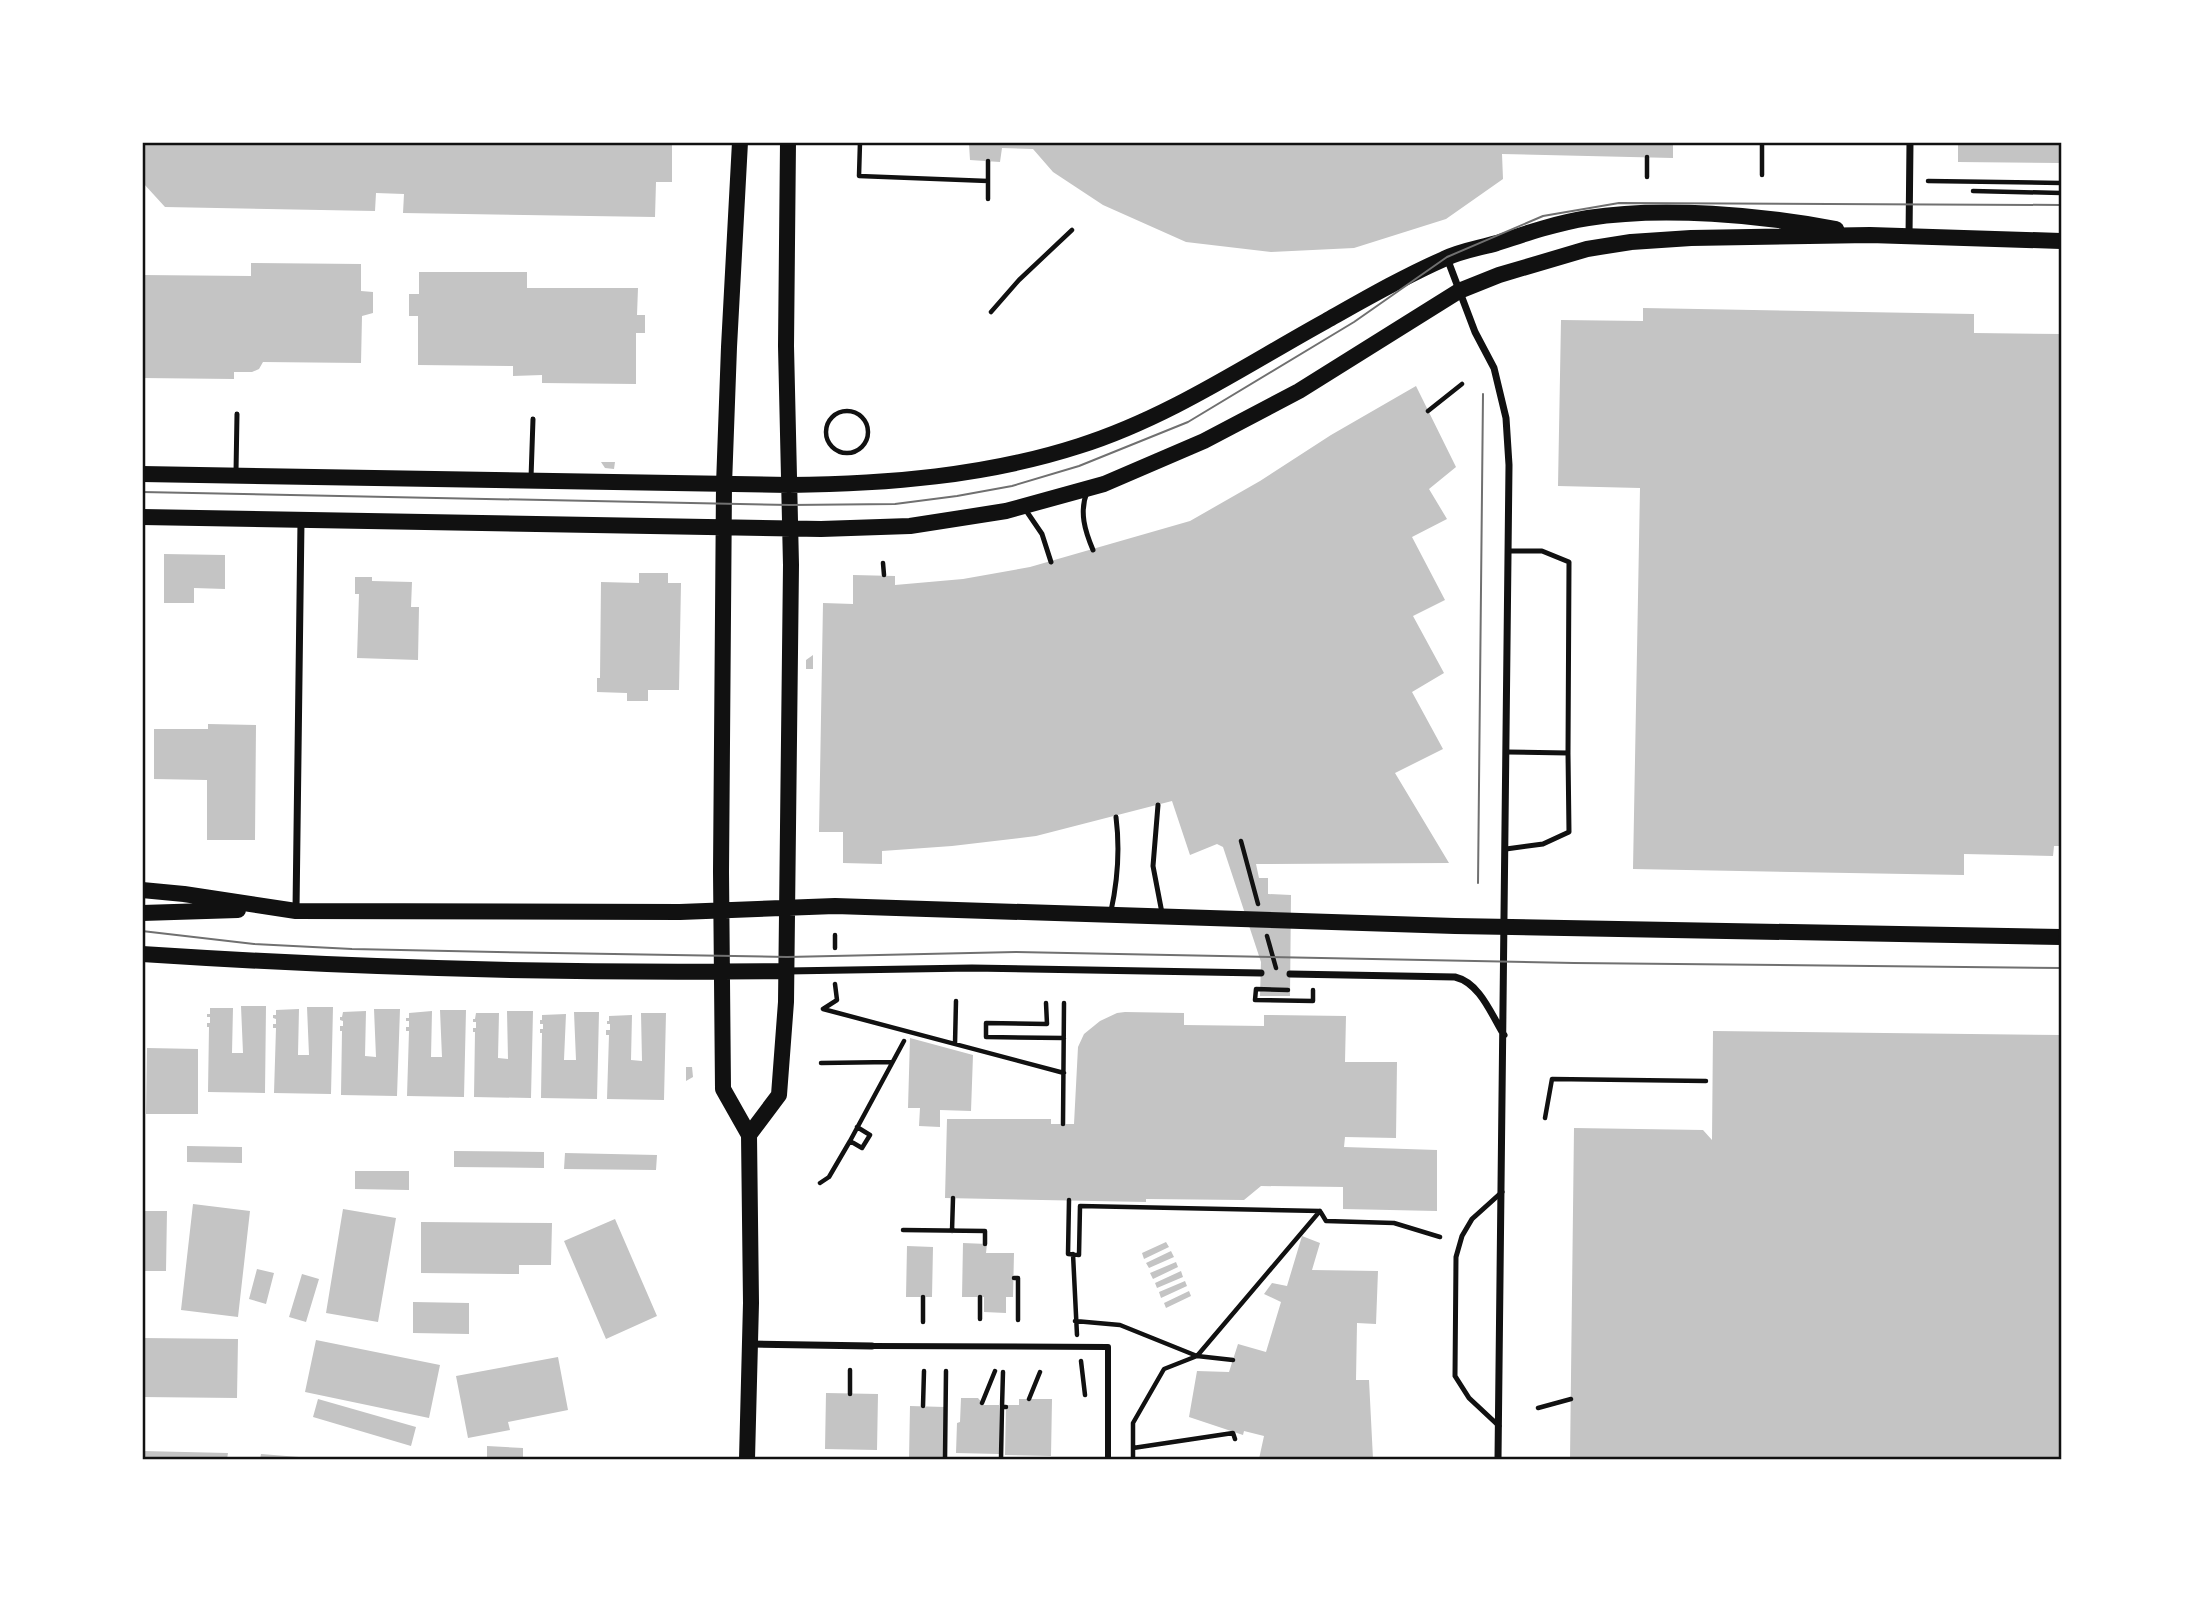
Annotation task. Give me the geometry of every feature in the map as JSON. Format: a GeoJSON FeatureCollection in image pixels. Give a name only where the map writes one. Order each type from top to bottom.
{"type":"FeatureCollection","features":[{"type":"Feature","properties":{"kind":"main road"},"geometry":{"type":"LineString","coordinates":[[740,142],[724,485],[722,911],[723,1089],[749,1135],[751,1344],[747,1459]]}},
{"type":"Feature","properties":{"kind":"main road"},"geometry":{"type":"LineString","coordinates":[[749,1135],[779,1095],[787,971],[790,528],[786,272],[788,142]]}},
{"type":"Feature","properties":{"kind":"main road"},"geometry":{"type":"LineString","coordinates":[[142,474],[789,485],[894,481],[971,472],[1080,446],[1144,420],[1215,385],[1325,321],[1447,257],[1545,228],[1589,218],[1661,213],[1781,219],[1870,235]]}},
{"type":"Feature","properties":{"kind":"main road"},"geometry":{"type":"LineString","coordinates":[[142,517],[790,528],[910,526],[1023,507],[1104,484],[1204,441],[1287,397],[1460,291],[1499,275],[1587,249],[1631,242],[1691,238],[1870,235],[2061,241]]}},
{"type":"Feature","properties":{"kind":"main road"},"geometry":{"type":"LineString","coordinates":[[142,890],[296,911]]}},
{"type":"Feature","properties":{"kind":"main road"},"geometry":{"type":"LineString","coordinates":[[142,912],[722,911],[835,906],[1505,927],[2061,937]]}},
{"type":"Feature","properties":{"kind":"main road"},"geometry":{"type":"LineString","coordinates":[[142,954],[420,967],[787,971]]}},
{"type":"Feature","properties":{"kind":"street"},"geometry":{"type":"LineString","coordinates":[[1909,237],[1910,142]]}},
{"type":"Feature","properties":{"kind":"street"},"geometry":{"type":"LineString","coordinates":[[1447,257],[1475,332],[1488,353],[1501,391],[1509,465],[1498,1459]]}},
{"type":"Feature","properties":{"kind":"street"},"geometry":{"type":"LineString","coordinates":[[296,911],[301,521]]}},
{"type":"Feature","properties":{"kind":"street"},"geometry":{"type":"LineString","coordinates":[[787,971],[972,968],[1261,973]]}},
{"type":"Feature","properties":{"kind":"street"},"geometry":{"type":"LineString","coordinates":[[1290,974],[1455,977],[1467,980],[1477,990],[1504,1035]]}},
{"type":"Feature","properties":{"kind":"street"},"geometry":{"type":"LineString","coordinates":[[751,1344],[1108,1347],[1108,1459]]}},
{"type":"Feature","properties":{"kind":"lane"},"geometry":{"type":"LineString","coordinates":[[236,476],[237,414]]}},
{"type":"Feature","properties":{"kind":"lane"},"geometry":{"type":"LineString","coordinates":[[531,481],[533,419]]}},
{"type":"Feature","properties":{"kind":"lane"},"geometry":{"type":"LineString","coordinates":[[1088,489],[1083,502],[1083,517],[1093,550]]}},
{"type":"Feature","properties":{"kind":"lane"},"geometry":{"type":"LineString","coordinates":[[1023,507],[1042,534],[1051,562]]}},
{"type":"Feature","properties":{"kind":"lane"},"geometry":{"type":"LineString","coordinates":[[1506,849],[1543,844],[1569,832],[1569,562],[1542,551],[1509,551]]}},
{"type":"Feature","properties":{"kind":"lane"},"geometry":{"type":"LineString","coordinates":[[1507,752],[1568,753]]}},
{"type":"Feature","properties":{"kind":"lane"},"geometry":{"type":"LineString","coordinates":[[1158,805],[1153,866],[1163,916]]}},
{"type":"Feature","properties":{"kind":"lane"},"geometry":{"type":"LineString","coordinates":[[1110,914],[1117,884],[1116,817]]}},
{"type":"Feature","properties":{"kind":"lane"},"geometry":{"type":"LineString","coordinates":[[1499,1426],[1469,1398],[1455,1376],[1456,1257],[1462,1236],[1472,1219],[1502,1192]]}},
{"type":"Feature","properties":{"kind":"path"},"geometry":{"type":"LineString","coordinates":[[860,142],[859,176],[988,181]]}},
{"type":"Feature","properties":{"kind":"path"},"geometry":{"type":"LineString","coordinates":[[1762,142],[1762,175]]}},
{"type":"Feature","properties":{"kind":"path"},"geometry":{"type":"LineString","coordinates":[[1647,157],[1647,177]]}},
{"type":"Feature","properties":{"kind":"path"},"geometry":{"type":"LineString","coordinates":[[988,161],[988,199]]}},
{"type":"Feature","properties":{"kind":"path"},"geometry":{"type":"LineString","coordinates":[[1928,181],[2061,183]]}},
{"type":"Feature","properties":{"kind":"path"},"geometry":{"type":"LineString","coordinates":[[1973,191],[2061,192]]}},
{"type":"Feature","properties":{"kind":"path"},"geometry":{"type":"LineString","coordinates":[[990,312],[1019,280],[1072,230]]}},
{"type":"Feature","properties":{"kind":"path"},"geometry":{"type":"LineString","coordinates":[[1428,411],[1462,384]]}},
{"type":"Feature","properties":{"kind":"path"},"geometry":{"type":"LineString","coordinates":[[851,411],[866,422],[868,437],[858,451],[838,452],[828,442],[826,428],[835,414],[851,411]]}},
{"type":"Feature","properties":{"kind":"path"},"geometry":{"type":"LineString","coordinates":[[883,563],[884,575]]}},
{"type":"Feature","properties":{"kind":"path"},"geometry":{"type":"LineString","coordinates":[[835,935],[835,948]]}},
{"type":"Feature","properties":{"kind":"path"},"geometry":{"type":"LineString","coordinates":[[835,984],[837,1000],[823,1009],[1064,1073]]}},
{"type":"Feature","properties":{"kind":"path"},"geometry":{"type":"LineString","coordinates":[[1290,990],[1256,989],[1255,1000],[1313,1001],[1313,990]]}},
{"type":"Feature","properties":{"kind":"path"},"geometry":{"type":"LineString","coordinates":[[955,1044],[956,1001]]}},
{"type":"Feature","properties":{"kind":"path"},"geometry":{"type":"LineString","coordinates":[[1046,1003],[1047,1024],[986,1023],[986,1037],[1064,1038]]}},
{"type":"Feature","properties":{"kind":"path"},"geometry":{"type":"LineString","coordinates":[[1063,1124],[1064,1003]]}},
{"type":"Feature","properties":{"kind":"path"},"geometry":{"type":"LineString","coordinates":[[820,1183],[829,1177],[904,1041]]}},
{"type":"Feature","properties":{"kind":"path"},"geometry":{"type":"LineString","coordinates":[[821,1063],[893,1062]]}},
{"type":"Feature","properties":{"kind":"path"},"geometry":{"type":"LineString","coordinates":[[1545,1118],[1552,1079],[1706,1081]]}},
{"type":"Feature","properties":{"kind":"path"},"geometry":{"type":"LineString","coordinates":[[850,1141],[862,1148],[870,1135],[858,1127]]}},
{"type":"Feature","properties":{"kind":"path"},"geometry":{"type":"LineString","coordinates":[[952,1231],[953,1198]]}},
{"type":"Feature","properties":{"kind":"path"},"geometry":{"type":"LineString","coordinates":[[1069,1200],[1068,1254],[1079,1255],[1080,1206],[1320,1211]]}},
{"type":"Feature","properties":{"kind":"path"},"geometry":{"type":"LineString","coordinates":[[1320,1211],[1326,1221],[1394,1223],[1440,1237]]}},
{"type":"Feature","properties":{"kind":"path"},"geometry":{"type":"LineString","coordinates":[[1133,1459],[1133,1423],[1164,1369],[1197,1356],[1320,1211]]}},
{"type":"Feature","properties":{"kind":"path"},"geometry":{"type":"LineString","coordinates":[[903,1230],[985,1231],[985,1244]]}},
{"type":"Feature","properties":{"kind":"path"},"geometry":{"type":"LineString","coordinates":[[1073,1254],[1075,1321],[1120,1325],[1197,1356],[1233,1360]]}},
{"type":"Feature","properties":{"kind":"path"},"geometry":{"type":"LineString","coordinates":[[1014,1278],[1018,1279],[1018,1320]]}},
{"type":"Feature","properties":{"kind":"path"},"geometry":{"type":"LineString","coordinates":[[923,1297],[923,1322]]}},
{"type":"Feature","properties":{"kind":"path"},"geometry":{"type":"LineString","coordinates":[[980,1297],[980,1319]]}},
{"type":"Feature","properties":{"kind":"path"},"geometry":{"type":"LineString","coordinates":[[850,1370],[850,1394]]}},
{"type":"Feature","properties":{"kind":"path"},"geometry":{"type":"LineString","coordinates":[[923,1406],[924,1371]]}},
{"type":"Feature","properties":{"kind":"path"},"geometry":{"type":"LineString","coordinates":[[946,1371],[945,1459],[952,1459]]}},
{"type":"Feature","properties":{"kind":"path"},"geometry":{"type":"LineString","coordinates":[[982,1403],[995,1371]]}},
{"type":"Feature","properties":{"kind":"path"},"geometry":{"type":"LineString","coordinates":[[1001,1459],[1003,1372]]}},
{"type":"Feature","properties":{"kind":"path"},"geometry":{"type":"LineString","coordinates":[[1029,1399],[1040,1372]]}},
{"type":"Feature","properties":{"kind":"path"},"geometry":{"type":"LineString","coordinates":[[1538,1408],[1571,1399]]}},
{"type":"Feature","properties":{"kind":"path"},"geometry":{"type":"LineString","coordinates":[[1133,1448],[1233,1433],[1235,1439]]}},
{"type":"Feature","properties":{"kind":"building"},"geometry":{"type":"Polygon","coordinates":[[[145,142],[672,142],[672,182],[656,182],[655,217],[403,213],[404,194],[376,193],[375,211],[165,207],[144,184],[145,142]]]}},
{"type":"Feature","properties":{"kind":"building"},"geometry":{"type":"Polygon","coordinates":[[[948,142],[1673,142],[1673,158],[1502,154],[1503,179],[1446,219],[1354,248],[1271,252],[1186,242],[1103,205],[1053,172],[1033,149],[1002,148],[1000,162],[970,160],[969,144],[948,142]]]}},
{"type":"Feature","properties":{"kind":"building"},"geometry":{"type":"Polygon","coordinates":[[[1958,142],[2061,142],[2061,163],[1958,162],[1958,142]]]}},
{"type":"Feature","properties":{"kind":"building"},"geometry":{"type":"Polygon","coordinates":[[[251,263],[361,264],[361,291],[373,292],[373,313],[362,316],[361,363],[263,362],[259,369],[252,372],[234,372],[234,379],[142,378],[142,275],[251,276],[251,263]]]}},
{"type":"Feature","properties":{"kind":"building"},"geometry":{"type":"Polygon","coordinates":[[[419,272],[527,272],[527,288],[638,288],[637,315],[645,315],[645,333],[636,333],[636,384],[542,383],[542,375],[513,376],[513,366],[418,365],[418,316],[409,316],[409,294],[419,294],[419,272]]]}},
{"type":"Feature","properties":{"kind":"building"},"geometry":{"type":"Polygon","coordinates":[[[1643,308],[1974,314],[1974,333],[2061,334],[2061,846],[2054,846],[2053,856],[1964,854],[1964,875],[1633,869],[1640,488],[1558,486],[1561,320],[1643,321],[1643,308]]]}},
{"type":"Feature","properties":{"kind":"building"},"geometry":{"type":"Polygon","coordinates":[[[1416,386],[1456,467],[1429,489],[1447,519],[1412,537],[1445,600],[1413,616],[1444,673],[1412,692],[1443,749],[1395,773],[1449,863],[1256,864],[1259,878],[1268,878],[1268,894],[1291,895],[1290,996],[1260,996],[1261,962],[1223,847],[1217,844],[1190,855],[1172,801],[1036,836],[882,851],[882,864],[843,863],[843,832],[819,832],[823,603],[853,604],[853,575],[895,576],[895,585],[963,579],[1030,567],[1190,521],[1416,386]]]}},
{"type":"Feature","properties":{"kind":"building"},"geometry":{"type":"Polygon","coordinates":[[[601,462],[615,462],[614,469],[605,468],[601,462]]]}},
{"type":"Feature","properties":{"kind":"building"},"geometry":{"type":"Polygon","coordinates":[[[164,554],[225,555],[225,589],[194,588],[194,603],[164,603],[164,554]]]}},
{"type":"Feature","properties":{"kind":"building"},"geometry":{"type":"Polygon","coordinates":[[[639,573],[668,573],[668,583],[681,583],[679,690],[648,690],[648,701],[627,701],[627,693],[597,692],[597,678],[600,678],[601,582],[639,583],[639,573]]]}},
{"type":"Feature","properties":{"kind":"building"},"geometry":{"type":"Polygon","coordinates":[[[355,577],[372,577],[372,581],[412,582],[411,607],[419,607],[418,660],[357,658],[359,594],[355,594],[355,577]]]}},
{"type":"Feature","properties":{"kind":"building"},"geometry":{"type":"Polygon","coordinates":[[[813,655],[813,669],[806,669],[806,660],[813,655]]]}},
{"type":"Feature","properties":{"kind":"building"},"geometry":{"type":"Polygon","coordinates":[[[208,724],[256,725],[255,840],[207,840],[207,780],[154,779],[154,729],[208,729],[208,724]]]}},
{"type":"Feature","properties":{"kind":"building"},"geometry":{"type":"Polygon","coordinates":[[[241,1006],[266,1006],[265,1093],[208,1092],[207,1023],[210,1023],[210,1017],[207,1017],[207,1014],[210,1014],[210,1008],[233,1008],[232,1053],[243,1053],[241,1006]]]}},
{"type":"Feature","properties":{"kind":"building"},"geometry":{"type":"Polygon","coordinates":[[[307,1007],[333,1007],[331,1094],[274,1093],[276,1028],[273,1028],[273,1024],[276,1024],[276,1019],[273,1015],[276,1015],[276,1010],[299,1009],[298,1055],[309,1055],[307,1007]]]}},
{"type":"Feature","properties":{"kind":"building"},"geometry":{"type":"Polygon","coordinates":[[[374,1009],[400,1009],[397,1096],[341,1095],[340,1026],[343,1026],[343,1021],[340,1017],[343,1012],[366,1011],[365,1056],[376,1057],[374,1009]]]}},
{"type":"Feature","properties":{"kind":"building"},"geometry":{"type":"Polygon","coordinates":[[[440,1010],[466,1010],[464,1097],[407,1096],[409,1031],[406,1031],[406,1027],[409,1027],[409,1021],[406,1021],[406,1018],[409,1018],[409,1013],[432,1011],[431,1057],[442,1057],[440,1010]]]}},
{"type":"Feature","properties":{"kind":"building"},"geometry":{"type":"Polygon","coordinates":[[[507,1011],[533,1011],[531,1098],[474,1097],[473,1028],[476,1028],[476,1022],[473,1022],[473,1019],[476,1013],[499,1013],[498,1058],[508,1059],[507,1011]]]}},
{"type":"Feature","properties":{"kind":"building"},"geometry":{"type":"Polygon","coordinates":[[[574,1012],[599,1012],[597,1099],[541,1098],[540,1029],[543,1029],[543,1024],[540,1024],[540,1020],[542,1015],[566,1014],[564,1060],[576,1060],[574,1012]]]}},
{"type":"Feature","properties":{"kind":"building"},"geometry":{"type":"Polygon","coordinates":[[[1125,1012],[1184,1013],[1184,1025],[1264,1026],[1264,1015],[1346,1016],[1345,1062],[1397,1062],[1396,1138],[1345,1137],[1344,1147],[1437,1150],[1437,1211],[1343,1209],[1343,1187],[1261,1186],[1244,1200],[1146,1199],[1146,1202],[945,1198],[947,1119],[1051,1119],[1051,1124],[1074,1124],[1078,1047],[1084,1034],[1100,1021],[1125,1012]]]}},
{"type":"Feature","properties":{"kind":"building"},"geometry":{"type":"Polygon","coordinates":[[[641,1013],[666,1013],[664,1100],[607,1099],[609,1035],[606,1035],[606,1030],[610,1030],[610,1024],[607,1024],[607,1021],[609,1016],[632,1015],[631,1060],[642,1061],[641,1013]]]}},
{"type":"Feature","properties":{"kind":"building"},"geometry":{"type":"Polygon","coordinates":[[[1713,1031],[2061,1035],[2061,1459],[1570,1459],[1574,1128],[1703,1130],[1712,1140],[1713,1031]]]}},
{"type":"Feature","properties":{"kind":"building"},"geometry":{"type":"Polygon","coordinates":[[[910,1038],[973,1055],[971,1111],[940,1110],[940,1127],[919,1126],[920,1108],[908,1108],[910,1038]]]}},
{"type":"Feature","properties":{"kind":"building"},"geometry":{"type":"Polygon","coordinates":[[[147,1048],[198,1049],[198,1114],[146,1114],[147,1048]]]}},
{"type":"Feature","properties":{"kind":"building"},"geometry":{"type":"Polygon","coordinates":[[[686,1067],[692,1067],[693,1077],[686,1081],[686,1067]]]}},
{"type":"Feature","properties":{"kind":"building"},"geometry":{"type":"Polygon","coordinates":[[[187,1146],[242,1147],[242,1163],[187,1162],[187,1146]]]}},
{"type":"Feature","properties":{"kind":"building"},"geometry":{"type":"Polygon","coordinates":[[[454,1151],[544,1152],[544,1168],[454,1167],[454,1151]]]}},
{"type":"Feature","properties":{"kind":"building"},"geometry":{"type":"Polygon","coordinates":[[[565,1153],[657,1155],[656,1170],[564,1169],[565,1153]]]}},
{"type":"Feature","properties":{"kind":"building"},"geometry":{"type":"Polygon","coordinates":[[[355,1171],[409,1171],[409,1190],[355,1189],[355,1171]]]}},
{"type":"Feature","properties":{"kind":"building"},"geometry":{"type":"Polygon","coordinates":[[[193,1204],[250,1211],[238,1317],[181,1310],[193,1204]]]}},
{"type":"Feature","properties":{"kind":"building"},"geometry":{"type":"Polygon","coordinates":[[[343,1209],[396,1218],[378,1322],[326,1313],[343,1209]]]}},
{"type":"Feature","properties":{"kind":"building"},"geometry":{"type":"Polygon","coordinates":[[[142,1211],[167,1211],[166,1271],[142,1271],[142,1211]]]}},
{"type":"Feature","properties":{"kind":"building"},"geometry":{"type":"Polygon","coordinates":[[[615,1219],[657,1316],[606,1339],[564,1241],[615,1219]]]}},
{"type":"Feature","properties":{"kind":"building"},"geometry":{"type":"Polygon","coordinates":[[[421,1222],[552,1223],[551,1265],[519,1265],[519,1274],[421,1273],[421,1222]]]}},
{"type":"Feature","properties":{"kind":"building"},"geometry":{"type":"Polygon","coordinates":[[[1302,1236],[1320,1243],[1312,1270],[1378,1271],[1376,1324],[1357,1323],[1356,1380],[1369,1380],[1373,1459],[1259,1459],[1264,1436],[1244,1431],[1243,1435],[1189,1417],[1197,1371],[1229,1372],[1238,1344],[1266,1352],[1281,1302],[1264,1294],[1272,1283],[1287,1286],[1302,1236]]]}},
{"type":"Feature","properties":{"kind":"building"},"geometry":{"type":"Polygon","coordinates":[[[1166,1242],[1169,1247],[1144,1259],[1142,1253],[1166,1242]]]}},
{"type":"Feature","properties":{"kind":"building"},"geometry":{"type":"Polygon","coordinates":[[[963,1243],[987,1244],[986,1253],[1014,1253],[1013,1297],[1006,1297],[1006,1313],[984,1312],[984,1297],[962,1297],[963,1243]]]}},
{"type":"Feature","properties":{"kind":"building"},"geometry":{"type":"Polygon","coordinates":[[[907,1246],[933,1247],[932,1297],[906,1297],[907,1246]]]}},
{"type":"Feature","properties":{"kind":"building"},"geometry":{"type":"Polygon","coordinates":[[[1171,1251],[1174,1257],[1149,1268],[1146,1263],[1171,1251]]]}},
{"type":"Feature","properties":{"kind":"building"},"geometry":{"type":"Polygon","coordinates":[[[1176,1262],[1178,1267],[1153,1279],[1150,1273],[1176,1262]]]}},
{"type":"Feature","properties":{"kind":"building"},"geometry":{"type":"Polygon","coordinates":[[[257,1269],[274,1273],[266,1304],[249,1299],[257,1269]]]}},
{"type":"Feature","properties":{"kind":"building"},"geometry":{"type":"Polygon","coordinates":[[[1181,1271],[1183,1277],[1157,1288],[1155,1283],[1181,1271]]]}},
{"type":"Feature","properties":{"kind":"building"},"geometry":{"type":"Polygon","coordinates":[[[302,1274],[319,1279],[306,1322],[289,1317],[302,1274]]]}},
{"type":"Feature","properties":{"kind":"building"},"geometry":{"type":"Polygon","coordinates":[[[1185,1281],[1187,1286],[1161,1298],[1159,1292],[1185,1281]]]}},
{"type":"Feature","properties":{"kind":"building"},"geometry":{"type":"Polygon","coordinates":[[[1189,1291],[1191,1296],[1166,1308],[1164,1303],[1189,1291]]]}},
{"type":"Feature","properties":{"kind":"building"},"geometry":{"type":"Polygon","coordinates":[[[413,1302],[469,1303],[469,1334],[413,1333],[413,1302]]]}},
{"type":"Feature","properties":{"kind":"building"},"geometry":{"type":"Polygon","coordinates":[[[142,1338],[238,1339],[237,1398],[142,1397],[142,1338]]]}},
{"type":"Feature","properties":{"kind":"building"},"geometry":{"type":"Polygon","coordinates":[[[316,1340],[440,1365],[429,1418],[305,1392],[316,1340]]]}},
{"type":"Feature","properties":{"kind":"building"},"geometry":{"type":"Polygon","coordinates":[[[558,1357],[568,1410],[508,1422],[510,1430],[468,1438],[456,1376],[558,1357]]]}},
{"type":"Feature","properties":{"kind":"building"},"geometry":{"type":"Polygon","coordinates":[[[826,1393],[878,1394],[877,1450],[825,1449],[826,1393]]]}},
{"type":"Feature","properties":{"kind":"building"},"geometry":{"type":"Polygon","coordinates":[[[961,1398],[978,1398],[984,1405],[999,1405],[999,1454],[956,1453],[961,1398]]]}},
{"type":"Feature","properties":{"kind":"building"},"geometry":{"type":"Polygon","coordinates":[[[318,1399],[416,1427],[411,1446],[313,1417],[318,1399]]]}},
{"type":"Feature","properties":{"kind":"building"},"geometry":{"type":"Polygon","coordinates":[[[1019,1399],[1052,1399],[1051,1456],[1005,1455],[1006,1405],[1019,1405],[1019,1399]]]}},
{"type":"Feature","properties":{"kind":"building"},"geometry":{"type":"Polygon","coordinates":[[[910,1406],[945,1407],[944,1459],[909,1459],[910,1406]]]}},
{"type":"Feature","properties":{"kind":"building"},"geometry":{"type":"Polygon","coordinates":[[[487,1446],[523,1448],[523,1459],[487,1459],[487,1446]]]}},
{"type":"Feature","properties":{"kind":"building"},"geometry":{"type":"Polygon","coordinates":[[[142,1451],[228,1453],[227,1459],[142,1459],[142,1451]]]}},
{"type":"Feature","properties":{"kind":"building"},"geometry":{"type":"Polygon","coordinates":[[[261,1454],[299,1457],[299,1459],[260,1459],[261,1454]]]}},
{"type":"Feature","properties":{"kind":"tram line"},"geometry":{"type":"LineString","coordinates":[[142,492],[790,505],[895,504],[957,496],[1012,486],[1079,466],[1188,422],[1354,322],[1447,257],[1543,216],[1619,203],[2061,205]]}},
{"type":"Feature","properties":{"kind":"tram line"},"geometry":{"type":"LineString","coordinates":[[1478,883],[1483,394]]}},
{"type":"Feature","properties":{"kind":"tram line"},"geometry":{"type":"LineString","coordinates":[[142,931],[254,944],[497,952],[787,957],[1016,952],[1574,963],[2061,968]]}}]}
